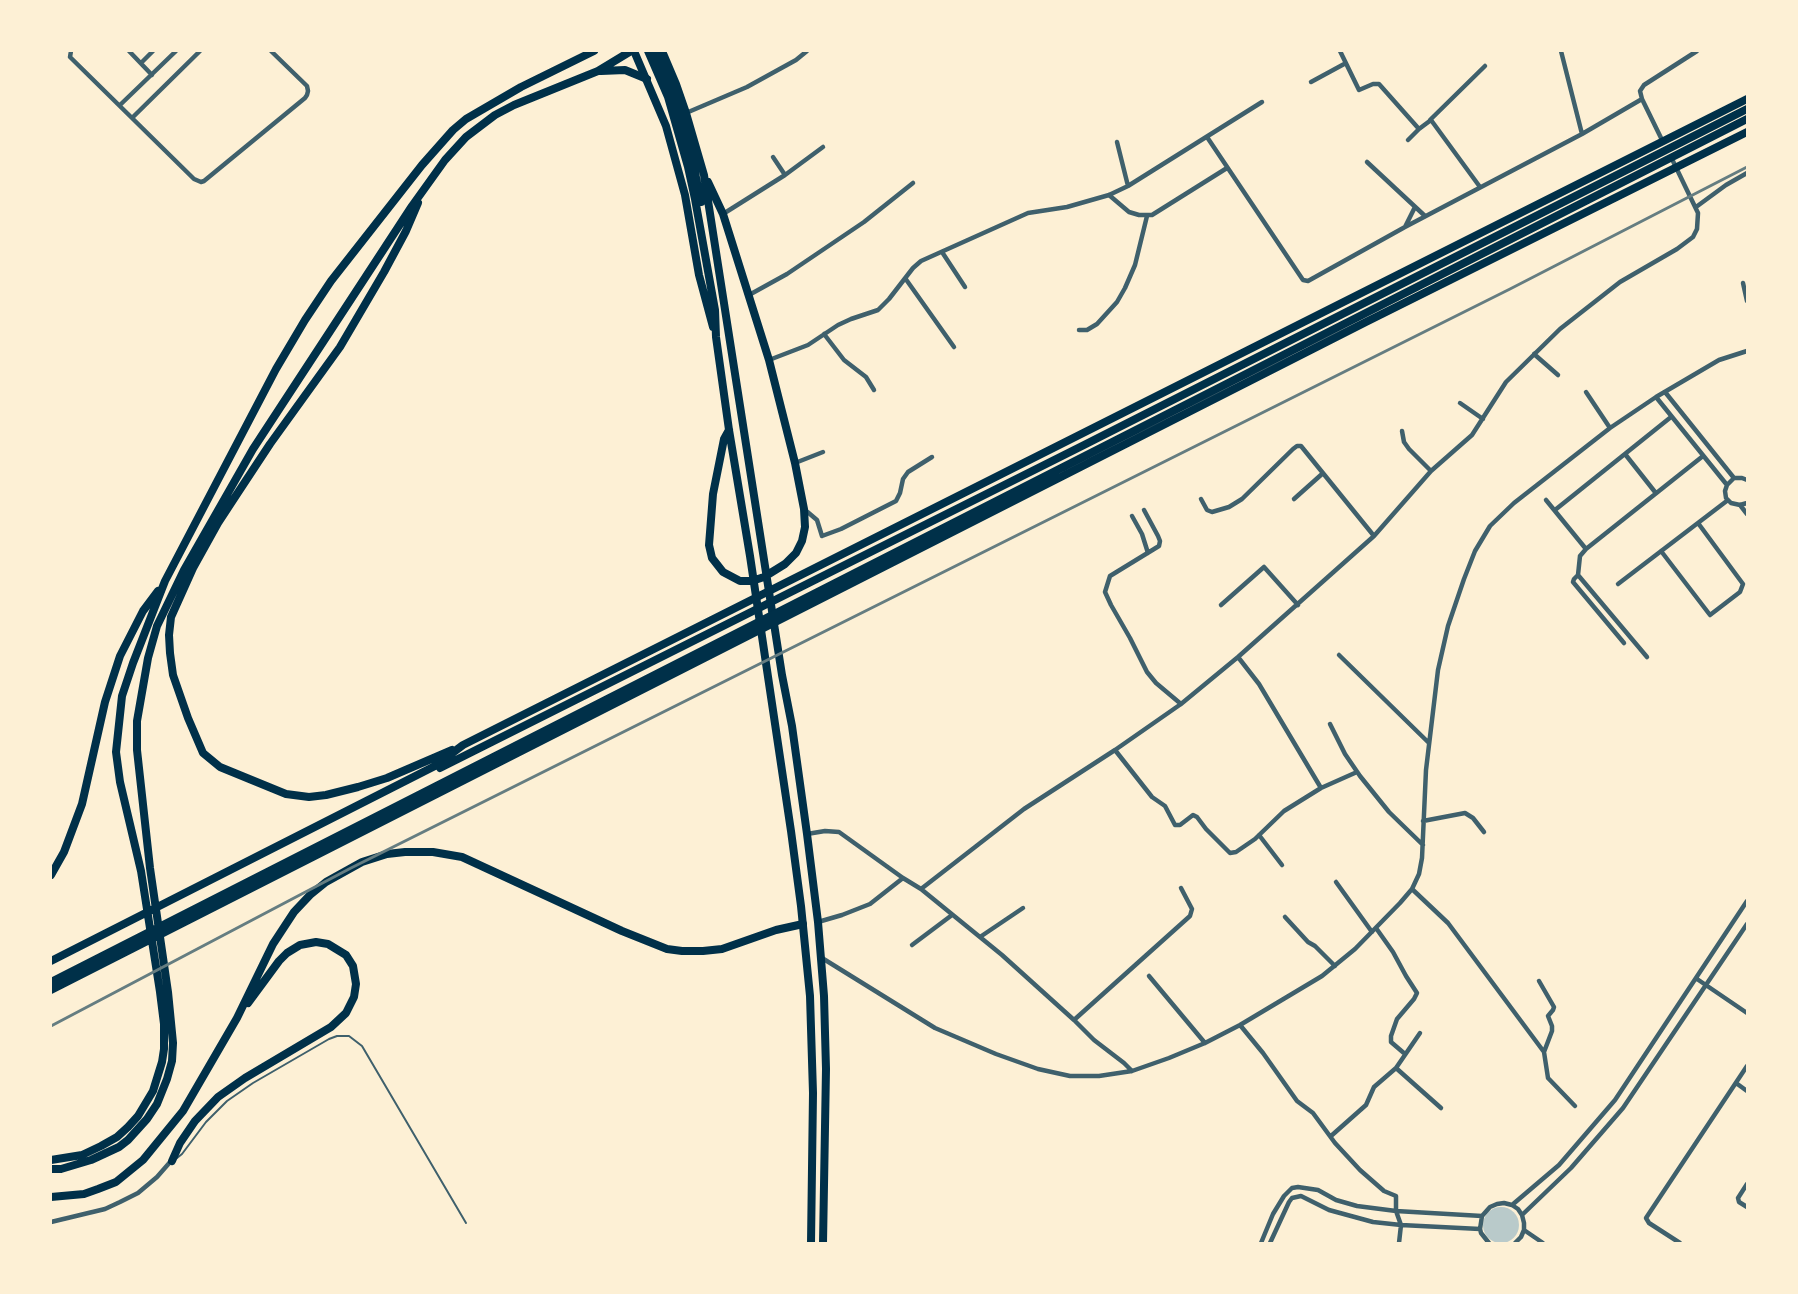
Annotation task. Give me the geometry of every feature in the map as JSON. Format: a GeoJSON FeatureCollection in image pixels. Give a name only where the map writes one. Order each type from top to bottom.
{"type":"FeatureCollection","features":[{"type":"Feature","properties":{"kind":"highway"},"geometry":{"type":"LineString","coordinates":[[51,1169],[75,1166],[106,1154],[128,1140],[147,1119],[163,1092],[172,1060],[173,1043],[145,869],[136,750],[137,721],[148,658],[157,626],[183,570],[253,449],[445,160],[466,137],[495,115],[598,71],[633,51]]}},
{"type":"Feature","properties":{"kind":"highway"},"geometry":{"type":"LineString","coordinates":[[145,869],[120,782],[116,752],[122,696],[165,581],[276,369],[331,281],[418,170],[453,130],[466,119],[521,87],[592,52]]}},
{"type":"Feature","properties":{"kind":"highway"},"geometry":{"type":"LineString","coordinates":[[598,71],[626,70],[647,79]]}},
{"type":"Feature","properties":{"kind":"highway"},"geometry":{"type":"LineString","coordinates":[[423,191],[406,231],[349,331],[237,494],[193,568],[171,617],[169,635],[173,675],[203,753],[220,766],[286,794],[309,797],[358,788],[463,746],[1747,99]]}},
{"type":"Feature","properties":{"kind":"highway"},"geometry":{"type":"LineString","coordinates":[[51,962],[1074,450],[1747,109]]}},
{"type":"Feature","properties":{"kind":"highway"},"geometry":{"type":"LineString","coordinates":[[51,982],[1747,119]]}},
{"type":"Feature","properties":{"kind":"highway"},"geometry":{"type":"LineString","coordinates":[[51,990],[1366,321],[1747,132]]}},
{"type":"Feature","properties":{"kind":"highway"},"geometry":{"type":"LineString","coordinates":[[51,875],[64,852],[82,804],[107,693],[120,656],[143,611],[165,581]]}},
{"type":"Feature","properties":{"kind":"highway"},"geometry":{"type":"LineString","coordinates":[[51,962],[435,766],[463,746]]}},
{"type":"Feature","properties":{"kind":"highway"},"geometry":{"type":"LineString","coordinates":[[51,1197],[84,1194],[116,1182],[143,1160],[183,1111],[237,1018],[273,944],[294,912],[326,882],[362,862],[387,854],[405,852],[433,852],[462,857],[622,932],[667,949],[703,951],[722,949],[776,930],[803,924]]}},
{"type":"Feature","properties":{"kind":"highway"},"geometry":{"type":"LineString","coordinates":[[172,1161],[180,1143],[190,1129],[218,1097],[245,1077],[331,1027],[346,1013],[354,997],[356,984],[353,966],[346,955],[328,944],[316,942],[300,945],[287,953],[279,962],[237,1018]]}},
{"type":"Feature","properties":{"kind":"highway"},"geometry":{"type":"LineString","coordinates":[[51,1160],[82,1155],[109,1142],[128,1127],[147,1103],[159,1075],[164,1049],[164,992]]}},
{"type":"Feature","properties":{"kind":"main road"},"geometry":{"type":"LineString","coordinates":[[633,51],[666,126],[685,195],[699,275],[716,337],[769,681],[803,924],[810,996],[813,1094],[811,1243]]}},
{"type":"Feature","properties":{"kind":"main road"},"geometry":{"type":"LineString","coordinates":[[648,51],[668,97],[688,167],[717,309],[730,338]]}},
{"type":"Feature","properties":{"kind":"main road"},"geometry":{"type":"LineString","coordinates":[[654,51],[676,101],[690,148],[717,309],[716,337]]}},
{"type":"Feature","properties":{"kind":"main road"},"geometry":{"type":"LineString","coordinates":[[642,67],[645,60],[651,56],[663,54],[686,113],[704,175],[764,547],[782,675],[792,726],[822,958],[826,1069],[824,1243]]}},
{"type":"Feature","properties":{"kind":"main road"},"geometry":{"type":"LineString","coordinates":[[704,175],[723,214],[769,360],[804,509],[805,527],[796,553],[785,564],[764,577],[746,581],[734,578],[718,566],[712,558],[709,545],[715,483],[724,439],[729,430]]}},
{"type":"Feature","properties":{"kind":"main road"},"geometry":{"type":"LineString","coordinates":[[807,961],[822,958]]}},
{"type":"Feature","properties":{"kind":"street"},"geometry":{"type":"LineString","coordinates":[[71,51],[70,57],[199,182],[204,181],[305,98],[308,91],[307,86],[271,51]]}},
{"type":"Feature","properties":{"kind":"street"},"geometry":{"type":"LineString","coordinates":[[129,51],[152,75]]}},
{"type":"Feature","properties":{"kind":"street"},"geometry":{"type":"LineString","coordinates":[[141,63],[153,51]]}},
{"type":"Feature","properties":{"kind":"street"},"geometry":{"type":"LineString","coordinates":[[120,105],[176,51]]}},
{"type":"Feature","properties":{"kind":"street"},"geometry":{"type":"LineString","coordinates":[[133,117],[200,51]]}},
{"type":"Feature","properties":{"kind":"street"},"geometry":{"type":"LineString","coordinates":[[686,113],[757,81],[796,60],[807,51]]}},
{"type":"Feature","properties":{"kind":"street"},"geometry":{"type":"LineString","coordinates":[[1340,51],[1359,90],[1372,84],[1379,84],[1419,129]]}},
{"type":"Feature","properties":{"kind":"street"},"geometry":{"type":"LineString","coordinates":[[1561,51],[1582,134]]}},
{"type":"Feature","properties":{"kind":"street"},"geometry":{"type":"LineString","coordinates":[[921,889],[1024,809],[1181,704],[1238,657],[1374,536],[1431,471],[1472,435],[1506,382],[1534,354],[1584,309],[1620,282],[1689,240],[1697,229],[1699,221],[1696,207],[1640,93],[1644,85],[1697,51]]}},
{"type":"Feature","properties":{"kind":"street"},"geometry":{"type":"LineString","coordinates":[[1311,82],[1346,63]]}},
{"type":"Feature","properties":{"kind":"street"},"geometry":{"type":"LineString","coordinates":[[1408,140],[1485,66]]}},
{"type":"Feature","properties":{"kind":"street"},"geometry":{"type":"LineString","coordinates":[[769,360],[808,345],[824,333],[851,319],[878,310],[921,261],[1028,213],[1067,207],[1109,195],[1128,186],[1262,102]]}},
{"type":"Feature","properties":{"kind":"street"},"geometry":{"type":"LineString","coordinates":[[1207,137],[1303,280],[1310,281],[1480,186],[1643,102]]}},
{"type":"Feature","properties":{"kind":"street"},"geometry":{"type":"LineString","coordinates":[[1430,120],[1480,186]]}},
{"type":"Feature","properties":{"kind":"street"},"geometry":{"type":"LineString","coordinates":[[1117,142],[1128,186]]}},
{"type":"Feature","properties":{"kind":"street"},"geometry":{"type":"LineString","coordinates":[[723,214],[785,175],[822,147]]}},
{"type":"Feature","properties":{"kind":"street"},"geometry":{"type":"LineString","coordinates":[[773,157],[785,175]]}},
{"type":"Feature","properties":{"kind":"street"},"geometry":{"type":"LineString","coordinates":[[1366,162],[1425,216]]}},
{"type":"Feature","properties":{"kind":"street"},"geometry":{"type":"LineString","coordinates":[[1109,195],[1129,212],[1147,216],[1155,214],[1227,168]]}},
{"type":"Feature","properties":{"kind":"street"},"geometry":{"type":"LineString","coordinates":[[1696,207],[1747,173]]}},
{"type":"Feature","properties":{"kind":"street"},"geometry":{"type":"LineString","coordinates":[[749,295],[787,274],[864,222],[913,183]]}},
{"type":"Feature","properties":{"kind":"street"},"geometry":{"type":"LineString","coordinates":[[1405,227],[1415,207]]}},
{"type":"Feature","properties":{"kind":"street"},"geometry":{"type":"LineString","coordinates":[[1079,330],[1087,330],[1097,324],[1117,302],[1135,265],[1147,216]]}},
{"type":"Feature","properties":{"kind":"street"},"geometry":{"type":"LineString","coordinates":[[942,252],[965,288]]}},
{"type":"Feature","properties":{"kind":"street"},"geometry":{"type":"LineString","coordinates":[[905,278],[954,347]]}},
{"type":"Feature","properties":{"kind":"street"},"geometry":{"type":"LineString","coordinates":[[1743,283],[1747,300]]}},
{"type":"Feature","properties":{"kind":"street"},"geometry":{"type":"LineString","coordinates":[[824,333],[843,360],[866,377],[874,390]]}},
{"type":"Feature","properties":{"kind":"street"},"geometry":{"type":"LineString","coordinates":[[822,958],[935,1028],[1038,1069],[1070,1076],[1099,1076],[1132,1071],[1205,1043],[1298,992],[1335,966],[1374,930],[1412,889],[1419,874],[1423,845],[1426,770],[1438,670],[1448,626],[1475,551],[1490,526],[1514,504],[1610,428],[1656,397],[1719,360],[1747,351]]}},
{"type":"Feature","properties":{"kind":"street"},"geometry":{"type":"LineString","coordinates":[[1534,354],[1558,375]]}},
{"type":"Feature","properties":{"kind":"street"},"geometry":{"type":"LineString","coordinates":[[1586,392],[1610,428]]}},
{"type":"Feature","properties":{"kind":"street"},"geometry":{"type":"LineString","coordinates":[[1665,392],[1734,478]]}},
{"type":"Feature","properties":{"kind":"street"},"geometry":{"type":"LineString","coordinates":[[1656,397],[1727,484]]}},
{"type":"Feature","properties":{"kind":"street"},"geometry":{"type":"LineString","coordinates":[[1460,403],[1483,419]]}},
{"type":"Feature","properties":{"kind":"street"},"geometry":{"type":"LineString","coordinates":[[1555,510],[1671,417]]}},
{"type":"Feature","properties":{"kind":"street"},"geometry":{"type":"LineString","coordinates":[[1402,431],[1404,442],[1431,471]]}},
{"type":"Feature","properties":{"kind":"street"},"geometry":{"type":"LineString","coordinates":[[1200,499],[1207,510],[1212,512],[1228,507],[1242,499],[1297,446],[1305,449],[1322,474],[1374,536]]}},
{"type":"Feature","properties":{"kind":"street"},"geometry":{"type":"LineString","coordinates":[[795,463],[823,452]]}},
{"type":"Feature","properties":{"kind":"street"},"geometry":{"type":"LineString","coordinates":[[1625,454],[1655,492]]}},
{"type":"Feature","properties":{"kind":"street"},"geometry":{"type":"LineString","coordinates":[[1624,643],[1573,582],[1578,574],[1580,556],[1655,492],[1703,456]]}},
{"type":"Feature","properties":{"kind":"street"},"geometry":{"type":"LineString","coordinates":[[804,509],[817,520],[822,536],[841,529],[896,501],[903,479],[908,472],[932,457]]}},
{"type":"Feature","properties":{"kind":"street"},"geometry":{"type":"LineString","coordinates":[[1294,499],[1322,474]]}},
{"type":"Feature","properties":{"kind":"street"},"geometry":{"type":"LineString","coordinates":[[1747,480],[1734,478],[1727,484],[1725,491],[1728,500],[1740,506],[1747,514]]}},
{"type":"Feature","properties":{"kind":"street"},"geometry":{"type":"LineString","coordinates":[[1546,500],[1586,549]]}},
{"type":"Feature","properties":{"kind":"street"},"geometry":{"type":"LineString","coordinates":[[1618,584],[1728,500]]}},
{"type":"Feature","properties":{"kind":"street"},"geometry":{"type":"LineString","coordinates":[[1740,506],[1747,503]]}},
{"type":"Feature","properties":{"kind":"street"},"geometry":{"type":"LineString","coordinates":[[1144,510],[1160,541],[1159,546],[1110,576],[1105,592],[1147,672],[1156,683],[1181,704]]}},
{"type":"Feature","properties":{"kind":"street"},"geometry":{"type":"LineString","coordinates":[[1132,516],[1142,534],[1148,553]]}},
{"type":"Feature","properties":{"kind":"street"},"geometry":{"type":"LineString","coordinates":[[1661,551],[1709,615],[1740,592],[1743,584],[1698,524]]}},
{"type":"Feature","properties":{"kind":"street"},"geometry":{"type":"LineString","coordinates":[[1221,605],[1264,567],[1298,605]]}},
{"type":"Feature","properties":{"kind":"street"},"geometry":{"type":"LineString","coordinates":[[1578,574],[1647,657]]}},
{"type":"Feature","properties":{"kind":"street"},"geometry":{"type":"LineString","coordinates":[[1339,655],[1429,743]]}},
{"type":"Feature","properties":{"kind":"street"},"geometry":{"type":"LineString","coordinates":[[1238,657],[1259,684],[1321,788]]}},
{"type":"Feature","properties":{"kind":"street"},"geometry":{"type":"LineString","coordinates":[[1330,724],[1357,772],[1389,812],[1423,845]]}},
{"type":"Feature","properties":{"kind":"street"},"geometry":{"type":"LineString","coordinates":[[1115,750],[1152,797],[1165,806],[1175,825],[1178,826],[1193,815],[1197,817],[1230,853],[1236,852],[1284,812],[1321,788],[1357,772]]}},
{"type":"Feature","properties":{"kind":"street"},"geometry":{"type":"LineString","coordinates":[[1423,821],[1465,813],[1473,818],[1484,832]]}},
{"type":"Feature","properties":{"kind":"street"},"geometry":{"type":"LineString","coordinates":[[807,834],[825,831],[839,832],[921,889],[1002,955],[1094,1040],[1132,1071]]}},
{"type":"Feature","properties":{"kind":"street"},"geometry":{"type":"LineString","coordinates":[[1259,835],[1282,865]]}},
{"type":"Feature","properties":{"kind":"street"},"geometry":{"type":"LineString","coordinates":[[818,922],[870,904],[903,878]]}},
{"type":"Feature","properties":{"kind":"street"},"geometry":{"type":"LineString","coordinates":[[1336,882],[1393,952],[1417,993],[1397,1019],[1391,1035],[1391,1042],[1405,1054]]}},
{"type":"Feature","properties":{"kind":"street"},"geometry":{"type":"LineString","coordinates":[[1074,1020],[1190,916],[1192,909],[1180,888]]}},
{"type":"Feature","properties":{"kind":"street"},"geometry":{"type":"LineString","coordinates":[[1412,889],[1448,923],[1544,1052],[1548,1078],[1575,1106]]}},
{"type":"Feature","properties":{"kind":"street"},"geometry":{"type":"LineString","coordinates":[[1512,1205],[1559,1165],[1615,1100],[1747,902]]}},
{"type":"Feature","properties":{"kind":"street"},"geometry":{"type":"LineString","coordinates":[[981,937],[1023,908]]}},
{"type":"Feature","properties":{"kind":"street"},"geometry":{"type":"LineString","coordinates":[[912,945],[952,915]]}},
{"type":"Feature","properties":{"kind":"street"},"geometry":{"type":"LineString","coordinates":[[1285,917],[1335,966]]}},
{"type":"Feature","properties":{"kind":"street"},"geometry":{"type":"LineString","coordinates":[[1522,1215],[1571,1168],[1623,1108],[1747,924]]}},
{"type":"Feature","properties":{"kind":"street"},"geometry":{"type":"LineString","coordinates":[[1149,976],[1205,1043]]}},
{"type":"Feature","properties":{"kind":"street"},"geometry":{"type":"LineString","coordinates":[[1697,979],[1747,1013]]}},
{"type":"Feature","properties":{"kind":"street"},"geometry":{"type":"LineString","coordinates":[[1539,981],[1554,1007],[1548,1016],[1552,1030],[1544,1052]]}},
{"type":"Feature","properties":{"kind":"street"},"geometry":{"type":"LineString","coordinates":[[1240,1025],[1298,1101],[1313,1113],[1370,1181],[1396,1196],[1396,1211],[1401,1226],[1399,1243]]}},
{"type":"Feature","properties":{"kind":"street"},"geometry":{"type":"LineString","coordinates":[[1330,1136],[1366,1105],[1374,1087],[1396,1068],[1420,1033]]}},
{"type":"Feature","properties":{"kind":"street"},"geometry":{"type":"LineString","coordinates":[[1680,1243],[1648,1222],[1646,1218],[1747,1066]]}},
{"type":"Feature","properties":{"kind":"street"},"geometry":{"type":"LineString","coordinates":[[1396,1068],[1441,1108]]}},
{"type":"Feature","properties":{"kind":"street"},"geometry":{"type":"LineString","coordinates":[[1736,1083],[1747,1091]]}},
{"type":"Feature","properties":{"kind":"street"},"geometry":{"type":"LineString","coordinates":[[51,1222],[105,1209],[120,1203],[138,1193],[172,1161]]}},
{"type":"Feature","properties":{"kind":"street"},"geometry":{"type":"LineString","coordinates":[[1747,1184],[1738,1198],[1747,1207]]}},
{"type":"Feature","properties":{"kind":"street"},"geometry":{"type":"LineString","coordinates":[[1261,1243],[1273,1214],[1292,1188],[1305,1187],[1318,1190],[1336,1200],[1357,1206],[1396,1211],[1482,1216]]}},
{"type":"Feature","properties":{"kind":"street"},"geometry":{"type":"LineString","coordinates":[[1270,1243],[1289,1202],[1301,1196],[1329,1210],[1350,1217],[1401,1226],[1480,1229]]}},
{"type":"Feature","properties":{"kind":"street"},"geometry":{"type":"LineString","coordinates":[[1489,1243],[1480,1229],[1482,1216],[1490,1207],[1504,1203],[1518,1209],[1522,1215],[1524,1230],[1516,1243]]}},
{"type":"Feature","properties":{"kind":"street"},"geometry":{"type":"LineString","coordinates":[[1524,1230],[1543,1243]]}},
{"type":"Feature","properties":{"kind":"lane"},"geometry":{"type":"LineString","coordinates":[[172,1161],[182,1154],[206,1122],[227,1101],[253,1083],[329,1039],[349,1036],[362,1046],[466,1223]]}},
{"type":"Feature","properties":{"kind":"shaded area"},"geometry":{"type":"Polygon","coordinates":[[[1501,1207],[1514,1212],[1519,1225],[1514,1238],[1501,1243],[1488,1238],[1483,1225],[1488,1212],[1501,1207]]]}},
{"type":"Feature","properties":{"kind":"railway"},"geometry":{"type":"LineString","coordinates":[[51,1026],[351,868],[1510,289],[1747,167]]}}]}
